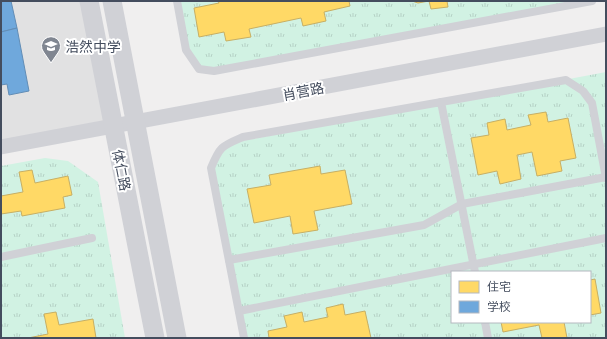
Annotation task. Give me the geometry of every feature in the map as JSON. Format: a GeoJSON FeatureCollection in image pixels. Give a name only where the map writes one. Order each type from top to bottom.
{"type":"FeatureCollection","features":[{"type":"Feature","properties":{"kind":"street","name":"体仁路"},"geometry":{"type":"LineString","coordinates":[[89,1],[155,338]]}},
{"type":"Feature","properties":{"kind":"street","name":"体仁路"},"geometry":{"type":"LineString","coordinates":[[112,1],[177,338]]}},
{"type":"Feature","properties":{"kind":"street","name":"肖营路"},"geometry":{"type":"LineString","coordinates":[[1,147],[606,34]]}},
{"type":"Feature","properties":{"kind":"lane"},"geometry":{"type":"LineString","coordinates":[[177,1],[186,50],[199,69],[214,71],[592,1]]}},
{"type":"Feature","properties":{"kind":"lane"},"geometry":{"type":"LineString","coordinates":[[229,260],[424,225],[462,204],[606,178],[592,103],[583,91],[566,80],[243,137],[226,144],[217,152],[211,168],[244,338]]}},
{"type":"Feature","properties":{"kind":"lane"},"geometry":{"type":"LineString","coordinates":[[441,102],[474,268]]}},
{"type":"Feature","properties":{"kind":"lane"},"geometry":{"type":"LineString","coordinates":[[1,257],[92,238]]}},
{"type":"Feature","properties":{"kind":"lane"},"geometry":{"type":"LineString","coordinates":[[458,271],[606,238]]}},
{"type":"Feature","properties":{"kind":"lane"},"geometry":{"type":"LineString","coordinates":[[239,311],[451,272]]}},
{"type":"Feature","properties":{"kind":"lane"},"geometry":{"type":"LineString","coordinates":[[485,323],[488,338]]}},
{"type":"Feature","properties":{"kind":"shaded area","name":"浩然中学"},"geometry":{"type":"Polygon","coordinates":[[[1,1],[89,1],[113,125],[1,147],[1,1]]]}},
{"type":"Feature","properties":{"kind":"green space"},"geometry":{"type":"Polygon","coordinates":[[[177,1],[593,1],[214,71],[199,69],[186,50],[177,1]]]}},
{"type":"Feature","properties":{"kind":"green space"},"geometry":{"type":"Polygon","coordinates":[[[606,72],[606,338],[244,338],[211,168],[226,144],[606,72]]]}},
{"type":"Feature","properties":{"kind":"green space"},"geometry":{"type":"Polygon","coordinates":[[[45,158],[68,161],[98,182],[125,338],[1,338],[1,166],[45,158]]]}},
{"type":"Feature","properties":{"kind":"building: 住宅"},"geometry":{"type":"Polygon","coordinates":[[[218,1],[349,1],[350,6],[324,12],[326,21],[303,26],[301,18],[249,29],[251,37],[226,41],[224,32],[199,37],[194,8],[219,3],[218,1]]]}},
{"type":"Feature","properties":{"kind":"building: 住宅"},"geometry":{"type":"Polygon","coordinates":[[[412,1],[429,1],[418,3],[412,1]]]}},
{"type":"Feature","properties":{"kind":"building: 住宅"},"geometry":{"type":"Polygon","coordinates":[[[429,1],[447,1],[448,7],[431,9],[429,1]]]}},
{"type":"Feature","properties":{"kind":"building: 住宅"},"geometry":{"type":"Polygon","coordinates":[[[546,112],[548,122],[568,118],[576,158],[560,161],[562,171],[537,176],[532,152],[517,155],[521,179],[500,184],[497,171],[478,175],[471,138],[489,135],[487,123],[505,119],[507,130],[531,125],[528,115],[546,112]]]}},
{"type":"Feature","properties":{"kind":"building: 住宅"},"geometry":{"type":"Polygon","coordinates":[[[320,166],[321,174],[345,170],[352,204],[314,211],[318,230],[293,234],[290,216],[254,223],[247,189],[271,185],[269,175],[320,166]]]}},
{"type":"Feature","properties":{"kind":"building: 住宅"},"geometry":{"type":"Polygon","coordinates":[[[32,170],[35,183],[68,176],[72,195],[63,197],[65,208],[22,216],[21,211],[1,214],[1,196],[23,192],[19,172],[32,170]]]}},
{"type":"Feature","properties":{"kind":"building: 住宅"},"geometry":{"type":"Polygon","coordinates":[[[595,279],[601,313],[591,315],[591,280],[595,279]]]}},
{"type":"Feature","properties":{"kind":"building: 住宅"},"geometry":{"type":"Polygon","coordinates":[[[343,304],[345,315],[365,311],[371,338],[269,338],[268,331],[287,327],[284,316],[302,312],[304,322],[328,317],[326,308],[343,304]]]}},
{"type":"Feature","properties":{"kind":"building: 住宅"},"geometry":{"type":"Polygon","coordinates":[[[56,312],[59,325],[93,319],[96,338],[28,338],[48,334],[44,314],[56,312]]]}},
{"type":"Feature","properties":{"kind":"building: 住宅"},"geometry":{"type":"Polygon","coordinates":[[[501,323],[564,323],[567,338],[542,338],[539,325],[503,332],[501,323]]]}},
{"type":"Feature","properties":{"kind":"building: 学校"},"geometry":{"type":"Polygon","coordinates":[[[1,1],[11,1],[17,28],[1,32],[1,1]]]}},
{"type":"Feature","properties":{"kind":"building: 学校"},"geometry":{"type":"Polygon","coordinates":[[[17,28],[29,91],[9,95],[7,84],[1,85],[1,32],[17,28]]]}},
{"type":"Feature","properties":{"kind":"place","name":"浩然中学"},"geometry":{"type":"Point","coordinates":[51,63]}}]}
